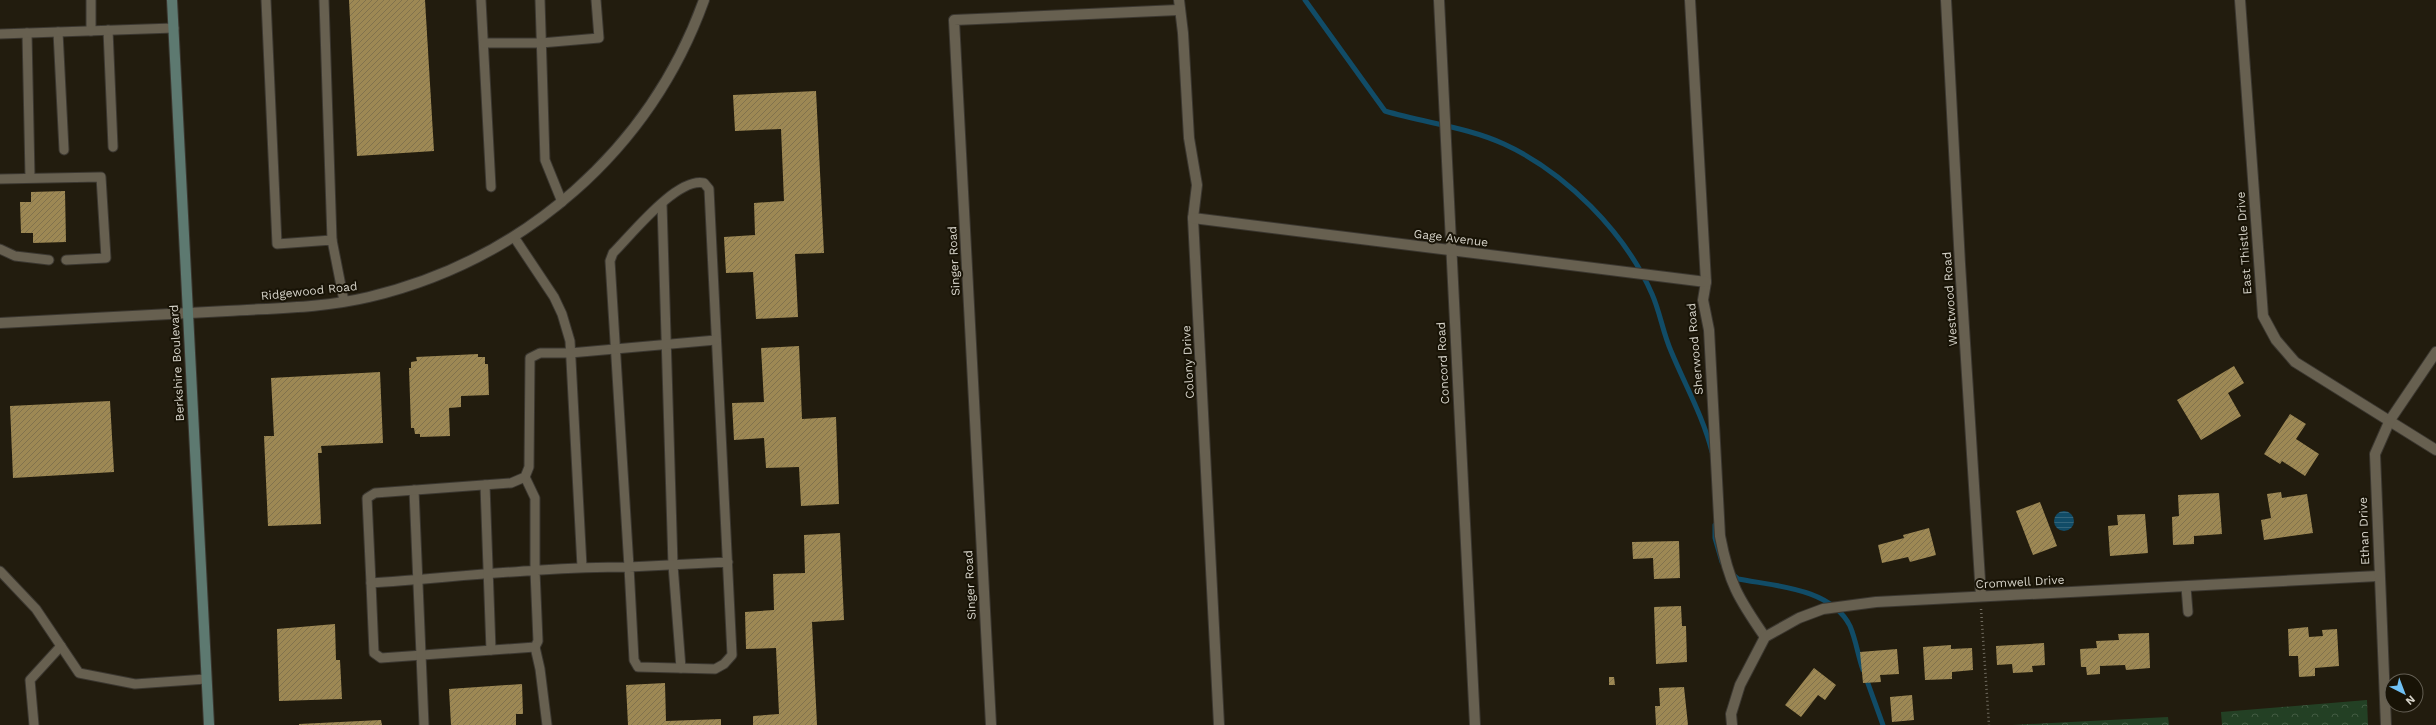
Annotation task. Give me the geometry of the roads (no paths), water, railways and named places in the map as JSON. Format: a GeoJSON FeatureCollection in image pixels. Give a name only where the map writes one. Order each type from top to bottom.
{"type":"FeatureCollection","features":[{"type":"Feature","properties":{"kind":"main road","name":"Berkshire Boulevard"},"geometry":{"type":"LineString","coordinates":[[172,0],[209,725]]}},
{"type":"Feature","properties":{"kind":"street","name":"Ridgewood Road"},"geometry":{"type":"LineString","coordinates":[[0,322],[311,306],[344,302],[411,285],[453,270],[514,237],[562,202],[602,166],[629,135],[656,98],[679,60],[704,0]]}},
{"type":"Feature","properties":{"kind":"street","name":"Concord Road"},"geometry":{"type":"LineString","coordinates":[[1438,0],[1475,725]]}},
{"type":"Feature","properties":{"kind":"street","name":"Sherwood Road"},"geometry":{"type":"LineString","coordinates":[[1690,0],[1706,282],[1703,300],[1709,330],[1720,536],[1727,570],[1736,593],[1765,637]]}},
{"type":"Feature","properties":{"kind":"street","name":"Westwood Road"},"geometry":{"type":"LineString","coordinates":[[1946,0],[1960,264],[1981,596]]}},
{"type":"Feature","properties":{"kind":"street","name":"East Thistle Drive"},"geometry":{"type":"LineString","coordinates":[[2240,0],[2263,316],[2276,340],[2294,362],[2390,420],[2436,450]]}},
{"type":"Feature","properties":{"kind":"street","name":"Colony Drive"},"geometry":{"type":"LineString","coordinates":[[1178,5],[1183,33],[1189,138],[1197,185],[1193,218],[1219,725]]}},
{"type":"Feature","properties":{"kind":"street","name":"Singer Road"},"geometry":{"type":"LineString","coordinates":[[991,725],[954,20],[1178,5]]}},
{"type":"Feature","properties":{"kind":"street","name":"Gage Avenue"},"geometry":{"type":"LineString","coordinates":[[1193,218],[1451,252],[1706,282]]}},
{"type":"Feature","properties":{"kind":"street","name":"Ethan Drive"},"geometry":{"type":"LineString","coordinates":[[2386,725],[2378,576],[2375,454],[2390,420],[2436,352]]}},
{"type":"Feature","properties":{"kind":"street","name":"Cromwell Drive"},"geometry":{"type":"LineString","coordinates":[[1765,637],[1799,618],[1834,606],[1981,596],[2186,587],[2378,576]]}},
{"type":"Feature","properties":{"kind":"street"},"geometry":{"type":"LineString","coordinates":[[1732,725],[1731,714],[1742,680],[1765,637]]}},
{"type":"Feature","properties":{"kind":"lane"},"geometry":{"type":"LineString","coordinates":[[91,0],[91,31]]}},
{"type":"Feature","properties":{"kind":"lane"},"geometry":{"type":"LineString","coordinates":[[266,0],[277,244],[332,240]]}},
{"type":"Feature","properties":{"kind":"lane"},"geometry":{"type":"LineString","coordinates":[[324,0],[332,240],[344,302]]}},
{"type":"Feature","properties":{"kind":"lane"},"geometry":{"type":"LineString","coordinates":[[481,0],[491,186]]}},
{"type":"Feature","properties":{"kind":"lane"},"geometry":{"type":"LineString","coordinates":[[540,0],[544,160],[562,202]]}},
{"type":"Feature","properties":{"kind":"lane"},"geometry":{"type":"LineString","coordinates":[[484,43],[541,43],[598,38],[596,0]]}},
{"type":"Feature","properties":{"kind":"lane"},"geometry":{"type":"LineString","coordinates":[[0,34],[174,28]]}},
{"type":"Feature","properties":{"kind":"lane"},"geometry":{"type":"LineString","coordinates":[[108,30],[113,147]]}},
{"type":"Feature","properties":{"kind":"lane"},"geometry":{"type":"LineString","coordinates":[[58,32],[64,150]]}},
{"type":"Feature","properties":{"kind":"lane"},"geometry":{"type":"LineString","coordinates":[[26,33],[30,177]]}},
{"type":"Feature","properties":{"kind":"lane"},"geometry":{"type":"LineString","coordinates":[[0,179],[30,177],[101,177],[106,258],[66,260]]}},
{"type":"Feature","properties":{"kind":"lane"},"geometry":{"type":"LineString","coordinates":[[697,181],[704,183],[709,189],[716,340],[732,655],[724,664],[715,669],[638,667],[634,660],[610,261],[613,253],[676,190],[697,181]]}},
{"type":"Feature","properties":{"kind":"lane"},"geometry":{"type":"LineString","coordinates":[[662,204],[673,565],[681,668]]}},
{"type":"Feature","properties":{"kind":"lane"},"geometry":{"type":"LineString","coordinates":[[514,237],[562,314],[570,353],[582,567]]}},
{"type":"Feature","properties":{"kind":"lane"},"geometry":{"type":"LineString","coordinates":[[0,249],[15,256],[49,260]]}},
{"type":"Feature","properties":{"kind":"lane"},"geometry":{"type":"LineString","coordinates":[[535,647],[381,658],[374,653],[367,498],[376,493],[511,483],[525,477],[529,467],[530,358],[540,353],[570,353],[716,340]]}},
{"type":"Feature","properties":{"kind":"lane"},"geometry":{"type":"LineString","coordinates":[[525,477],[535,498],[535,571],[538,641],[535,647],[540,669],[547,725]]}},
{"type":"Feature","properties":{"kind":"lane"},"geometry":{"type":"LineString","coordinates":[[486,485],[491,650]]}},
{"type":"Feature","properties":{"kind":"lane"},"geometry":{"type":"LineString","coordinates":[[414,490],[424,725]]}},
{"type":"Feature","properties":{"kind":"lane"},"geometry":{"type":"LineString","coordinates":[[371,583],[582,567],[629,567],[728,562]]}},
{"type":"Feature","properties":{"kind":"lane"},"geometry":{"type":"LineString","coordinates":[[0,571],[36,608],[79,672],[135,684],[206,679]]}},
{"type":"Feature","properties":{"kind":"lane"},"geometry":{"type":"LineString","coordinates":[[2186,587],[2188,612]]}},
{"type":"Feature","properties":{"kind":"lane"},"geometry":{"type":"LineString","coordinates":[[34,725],[30,680],[61,646]]}},
{"type":"Feature","properties":{"kind":"water"},"geometry":{"type":"Polygon","coordinates":[[[2064,511],[2071,514],[2074,521],[2071,528],[2064,531],[2057,528],[2054,521],[2057,514],[2064,511]]]}},
{"type":"Feature","properties":{"kind":"waterway"},"geometry":{"type":"LineString","coordinates":[[1305,0],[1385,111],[1461,129],[1504,144],[1527,156],[1549,171],[1571,187],[1591,206],[1626,248],[1652,294],[1668,344],[1699,413],[1712,452]]}},
{"type":"Feature","properties":{"kind":"waterway"},"geometry":{"type":"LineString","coordinates":[[1715,525],[1715,538],[1722,562]]}},
{"type":"Feature","properties":{"kind":"waterway"},"geometry":{"type":"LineString","coordinates":[[1731,573],[1738,579],[1801,591],[1816,596],[1830,604],[1841,613],[1850,626],[1863,670]]}},
{"type":"Feature","properties":{"kind":"waterway"},"geometry":{"type":"LineString","coordinates":[[1866,678],[1883,725]]}}]}
